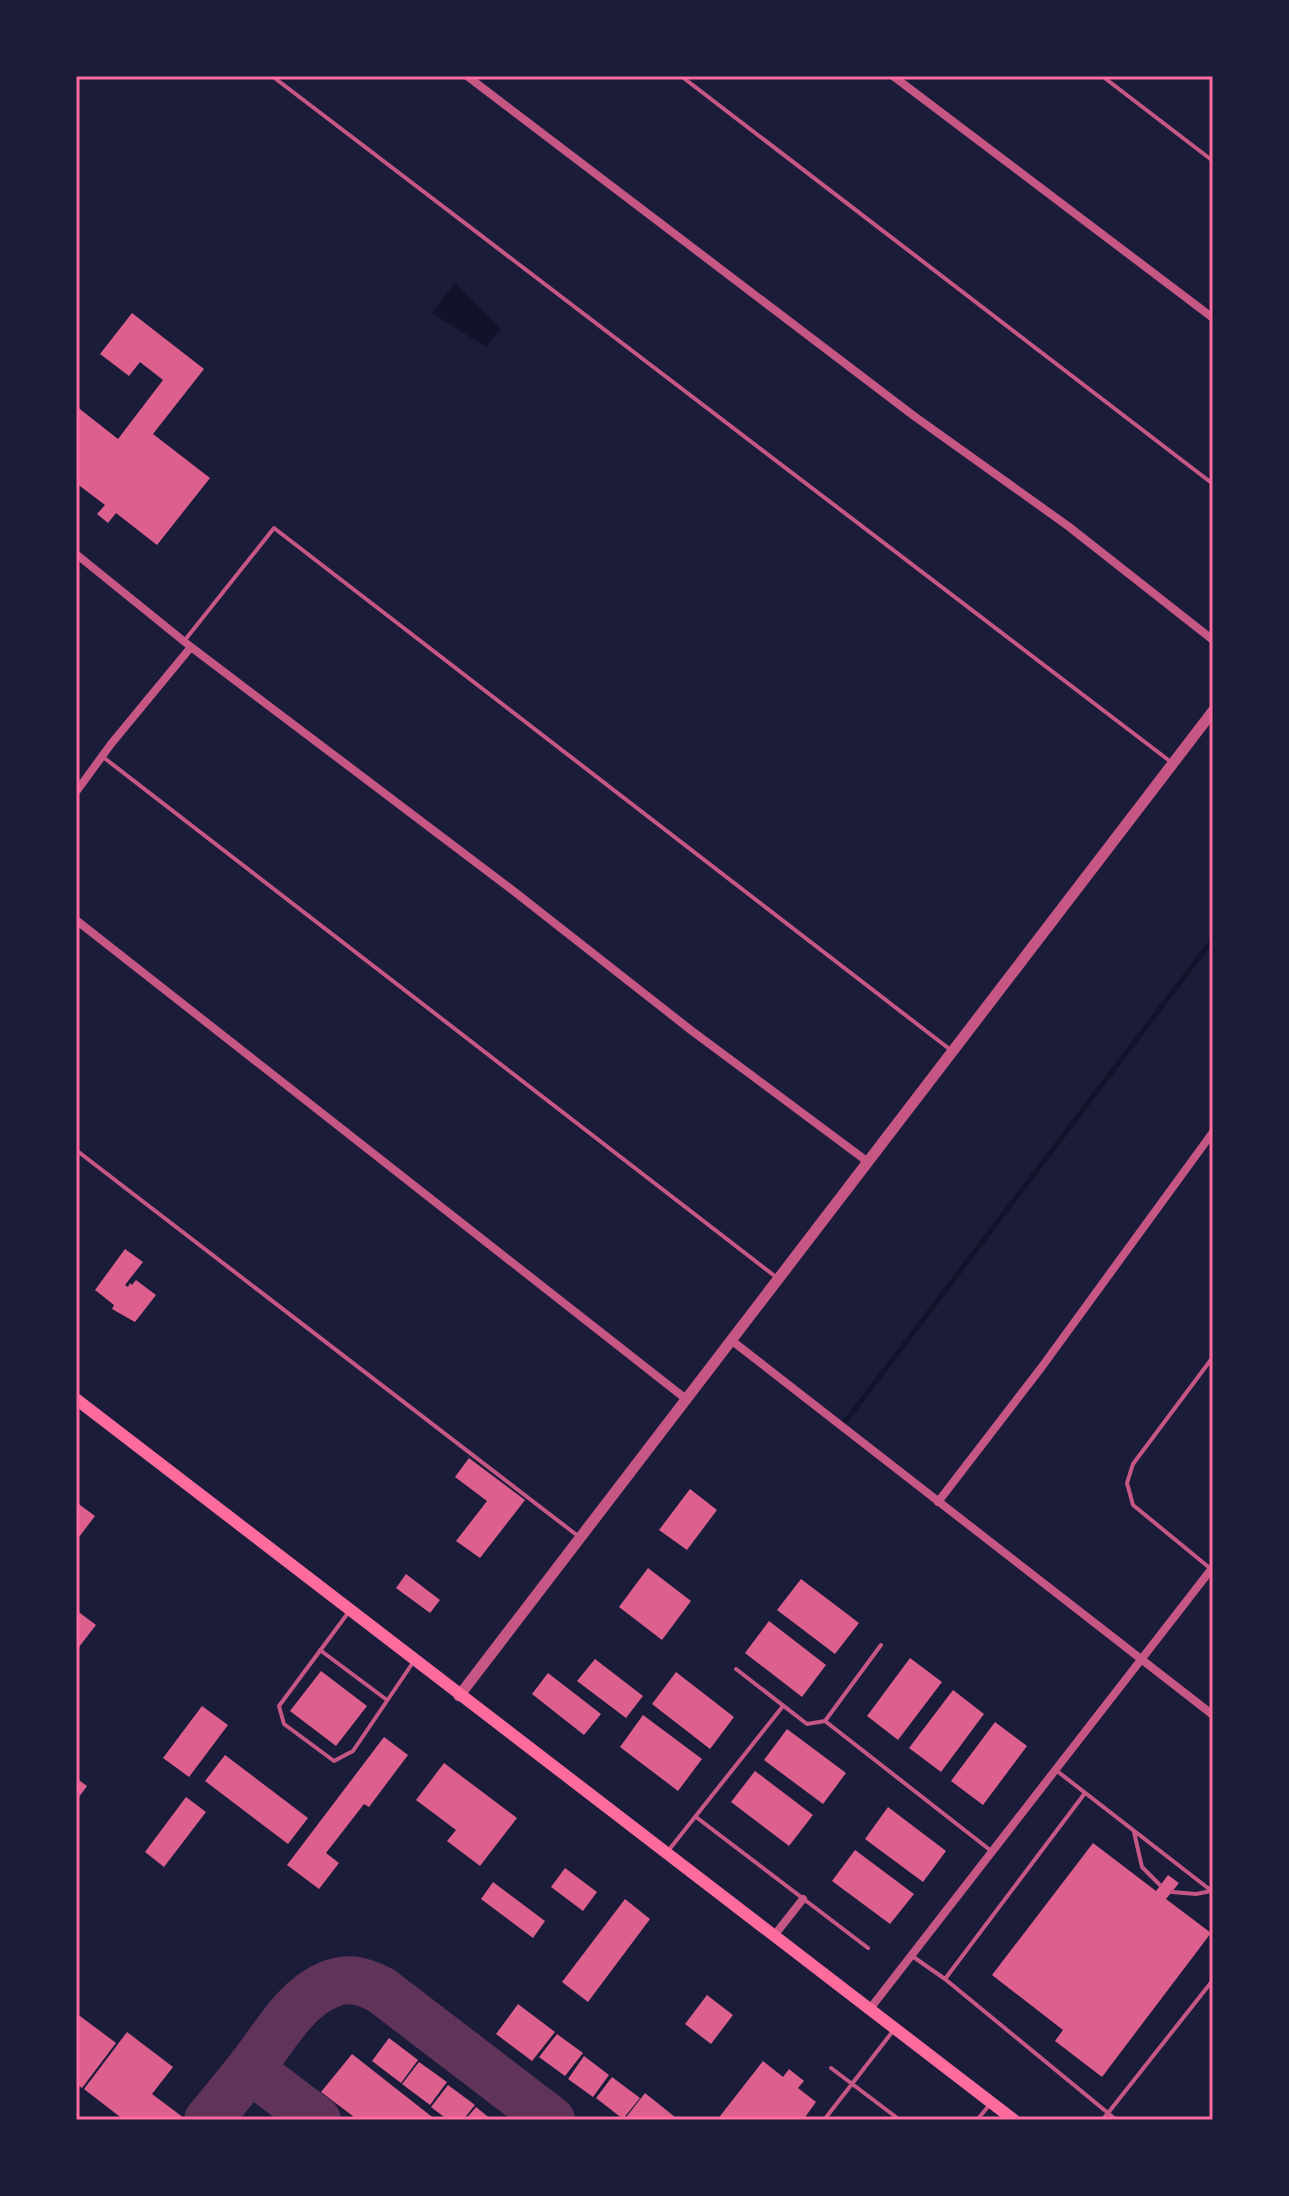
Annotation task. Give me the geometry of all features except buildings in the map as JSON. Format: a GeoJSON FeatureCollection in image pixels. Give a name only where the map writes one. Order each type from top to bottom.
{"type":"FeatureCollection","features":[{"type":"Feature","properties":{"kind":"main road"},"geometry":{"type":"LineString","coordinates":[[76,1399],[1014,2120]]}},
{"type":"Feature","properties":{"kind":"street"},"geometry":{"type":"LineString","coordinates":[[467,76],[784,319],[1068,526],[1213,640]]}},
{"type":"Feature","properties":{"kind":"street"},"geometry":{"type":"LineString","coordinates":[[893,76],[1213,318]]}},
{"type":"Feature","properties":{"kind":"street"},"geometry":{"type":"LineString","coordinates":[[76,554],[187,644],[868,1162]]}},
{"type":"Feature","properties":{"kind":"street"},"geometry":{"type":"LineString","coordinates":[[76,792],[187,644]]}},
{"type":"Feature","properties":{"kind":"street"},"geometry":{"type":"LineString","coordinates":[[459,1696],[1213,711]]}},
{"type":"Feature","properties":{"kind":"street"},"geometry":{"type":"LineString","coordinates":[[76,920],[686,1399]]}},
{"type":"Feature","properties":{"kind":"street"},"geometry":{"type":"LineString","coordinates":[[938,1502],[1041,1368],[1213,1132]]}},
{"type":"Feature","properties":{"kind":"street"},"geometry":{"type":"LineString","coordinates":[[731,1340],[1213,1715]]}},
{"type":"Feature","properties":{"kind":"street"},"geometry":{"type":"LineString","coordinates":[[869,2010],[1212,1569]]}},
{"type":"Feature","properties":{"kind":"street"},"geometry":{"type":"LineString","coordinates":[[773,1937],[803,1899]]}},
{"type":"Feature","properties":{"kind":"lane"},"geometry":{"type":"LineString","coordinates":[[272,76],[1172,764]]}},
{"type":"Feature","properties":{"kind":"lane"},"geometry":{"type":"LineString","coordinates":[[681,76],[1213,484]]}},
{"type":"Feature","properties":{"kind":"lane"},"geometry":{"type":"LineString","coordinates":[[1102,76],[1213,161]]}},
{"type":"Feature","properties":{"kind":"lane"},"geometry":{"type":"LineString","coordinates":[[187,644],[274,528],[952,1051]]}},
{"type":"Feature","properties":{"kind":"lane"},"geometry":{"type":"LineString","coordinates":[[102,756],[778,1279]]}},
{"type":"Feature","properties":{"kind":"lane"},"geometry":{"type":"LineString","coordinates":[[76,1150],[580,1537]]}},
{"type":"Feature","properties":{"kind":"lane"},"geometry":{"type":"LineString","coordinates":[[1212,1569],[1133,1505],[1127,1483],[1133,1464],[1213,1357]]}},
{"type":"Feature","properties":{"kind":"lane"},"geometry":{"type":"LineString","coordinates":[[349,1611],[279,1706],[284,1724],[334,1761],[353,1751],[414,1661]]}},
{"type":"Feature","properties":{"kind":"lane"},"geometry":{"type":"LineString","coordinates":[[736,1669],[807,1724],[825,1721],[881,1645]]}},
{"type":"Feature","properties":{"kind":"lane"},"geometry":{"type":"LineString","coordinates":[[320,1650],[387,1700]]}},
{"type":"Feature","properties":{"kind":"lane"},"geometry":{"type":"LineString","coordinates":[[666,1854],[783,1706]]}},
{"type":"Feature","properties":{"kind":"lane"},"geometry":{"type":"LineString","coordinates":[[825,1721],[992,1852]]}},
{"type":"Feature","properties":{"kind":"lane"},"geometry":{"type":"LineString","coordinates":[[1055,1770],[1212,1892]]}},
{"type":"Feature","properties":{"kind":"lane"},"geometry":{"type":"LineString","coordinates":[[945,1979],[1085,1793]]}},
{"type":"Feature","properties":{"kind":"lane"},"geometry":{"type":"LineString","coordinates":[[696,1817],[868,1948]]}},
{"type":"Feature","properties":{"kind":"lane"},"geometry":{"type":"LineString","coordinates":[[1134,1831],[1142,1867],[1160,1885]]}},
{"type":"Feature","properties":{"kind":"lane"},"geometry":{"type":"LineString","coordinates":[[1172,1892],[1212,1892]]}},
{"type":"Feature","properties":{"kind":"lane"},"geometry":{"type":"LineString","coordinates":[[912,1956],[945,1979],[1116,2120]]}},
{"type":"Feature","properties":{"kind":"lane"},"geometry":{"type":"LineString","coordinates":[[1102,2120],[1213,1980]]}},
{"type":"Feature","properties":{"kind":"lane"},"geometry":{"type":"LineString","coordinates":[[824,2120],[894,2029]]}},
{"type":"Feature","properties":{"kind":"lane"},"geometry":{"type":"LineString","coordinates":[[831,2068],[900,2120]]}},
{"type":"Feature","properties":{"kind":"lane"},"geometry":{"type":"LineString","coordinates":[[977,2120],[991,2103]]}},
{"type":"Feature","properties":{"kind":"shaded area"},"geometry":{"type":"Polygon","coordinates":[[[455,283],[501,329],[486,347],[432,313],[455,283]]]}},
{"type":"Feature","properties":{"kind":"waterway"},"geometry":{"type":"LineString","coordinates":[[842,1426],[1213,939]]}},
{"type":"Feature","properties":{"kind":"taxiway"},"geometry":{"type":"LineString","coordinates":[[208,2120],[296,2008],[316,1991],[335,1982],[349,1980],[381,1990],[551,2120]]}},
{"type":"Feature","properties":{"kind":"taxiway"},"geometry":{"type":"LineString","coordinates":[[250,2069],[317,2120]]}}]}
